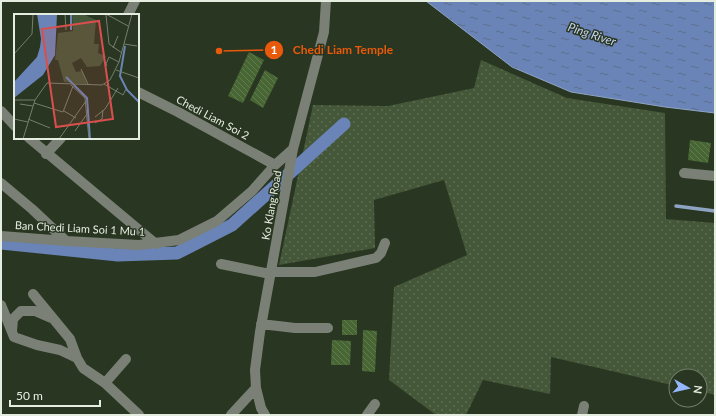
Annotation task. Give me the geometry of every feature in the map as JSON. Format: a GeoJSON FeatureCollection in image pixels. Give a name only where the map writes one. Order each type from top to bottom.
{"type":"FeatureCollection","features":[{"type":"Feature","properties":{"kind":"street"},"geometry":{"type":"LineString","coordinates":[[128,14],[135,1]]}},
{"type":"Feature","properties":{"kind":"street","name":"Ko Klang Road"},"geometry":{"type":"LineString","coordinates":[[265,415],[261,408],[256,388],[255,370],[261,324],[293,149],[324,32],[326,1]]}},
{"type":"Feature","properties":{"kind":"street","name":"Chedi Liam Soi 2"},"geometry":{"type":"LineString","coordinates":[[139,93],[275,165]]}},
{"type":"Feature","properties":{"kind":"street"},"geometry":{"type":"LineString","coordinates":[[1,111],[14,125]]}},
{"type":"Feature","properties":{"kind":"street"},"geometry":{"type":"LineString","coordinates":[[30,139],[46,154],[156,244]]}},
{"type":"Feature","properties":{"kind":"street"},"geometry":{"type":"LineString","coordinates":[[46,154],[60,139]]}},
{"type":"Feature","properties":{"kind":"street","name":"Ban Chedi Liam Soi 1 Mu 1"},"geometry":{"type":"LineString","coordinates":[[1,236],[66,242],[139,245],[179,240],[217,221],[252,191],[275,165],[293,149]]}},
{"type":"Feature","properties":{"kind":"street"},"geometry":{"type":"LineString","coordinates":[[684,173],[715,176]]}},
{"type":"Feature","properties":{"kind":"street"},"geometry":{"type":"LineString","coordinates":[[1,183],[32,209],[66,242]]}},
{"type":"Feature","properties":{"kind":"street"},"geometry":{"type":"LineString","coordinates":[[221,264],[271,273],[315,272],[376,258],[381,253],[385,243]]}},
{"type":"Feature","properties":{"kind":"street"},"geometry":{"type":"LineString","coordinates":[[33,294],[70,340],[77,358],[83,368],[105,383],[139,415]]}},
{"type":"Feature","properties":{"kind":"street"},"geometry":{"type":"LineString","coordinates":[[1,305],[14,337],[37,345],[60,350],[77,358]]}},
{"type":"Feature","properties":{"kind":"street"},"geometry":{"type":"LineString","coordinates":[[12,332],[13,319],[21,311],[35,311],[53,319]]}},
{"type":"Feature","properties":{"kind":"street"},"geometry":{"type":"LineString","coordinates":[[261,324],[295,328],[328,328]]}},
{"type":"Feature","properties":{"kind":"street"},"geometry":{"type":"LineString","coordinates":[[105,383],[126,359]]}},
{"type":"Feature","properties":{"kind":"street"},"geometry":{"type":"LineString","coordinates":[[231,415],[256,388]]}},
{"type":"Feature","properties":{"kind":"street"},"geometry":{"type":"LineString","coordinates":[[367,415],[375,404]]}},
{"type":"Feature","properties":{"kind":"green space"},"geometry":{"type":"Polygon","coordinates":[[[481,60],[567,98],[665,113],[666,219],[715,223],[715,395],[708,393],[708,368],[668,368],[668,384],[551,357],[550,394],[483,380],[466,415],[436,415],[389,380],[394,287],[467,255],[444,180],[374,200],[375,248],[279,265],[313,105],[388,106],[474,88],[481,60]]]}},
{"type":"Feature","properties":{"kind":"water","name":"Ping River"},"geometry":{"type":"Polygon","coordinates":[[[426,1],[715,1],[715,113],[665,107],[571,92],[512,67],[426,1]]]}},
{"type":"Feature","properties":{"kind":"building"},"geometry":{"type":"Polygon","coordinates":[[[249,52],[264,60],[243,103],[228,96],[249,52]]]}},
{"type":"Feature","properties":{"kind":"building"},"geometry":{"type":"Polygon","coordinates":[[[265,70],[278,78],[263,108],[250,100],[265,70]]]}},
{"type":"Feature","properties":{"kind":"building"},"geometry":{"type":"Polygon","coordinates":[[[690,140],[711,143],[708,163],[688,160],[690,140]]]}},
{"type":"Feature","properties":{"kind":"building"},"geometry":{"type":"Polygon","coordinates":[[[342,320],[357,320],[357,335],[342,335],[342,320]]]}},
{"type":"Feature","properties":{"kind":"building"},"geometry":{"type":"Polygon","coordinates":[[[363,330],[377,331],[375,372],[362,371],[363,330]]]}},
{"type":"Feature","properties":{"kind":"building"},"geometry":{"type":"Polygon","coordinates":[[[332,340],[351,341],[350,365],[331,365],[332,340]]]}},
{"type":"Feature","properties":{"kind":"waterway"},"geometry":{"type":"LineString","coordinates":[[1,243],[118,255],[177,253],[232,225],[344,124]]}},
{"type":"Feature","properties":{"kind":"waterway"},"geometry":{"type":"LineString","coordinates":[[676,206],[715,211]]}},
{"type":"Feature","properties":{"kind":"place","name":"Chedi Liam Temple"},"geometry":{"type":"Point","coordinates":[219,51]}}]}
